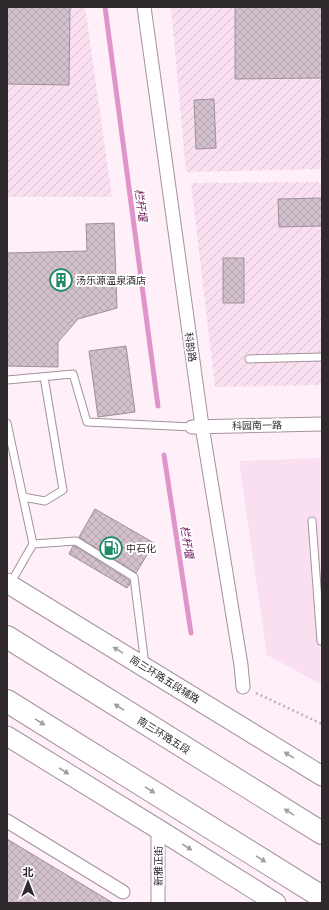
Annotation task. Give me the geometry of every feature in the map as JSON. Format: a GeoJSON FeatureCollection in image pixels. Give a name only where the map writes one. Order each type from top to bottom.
{"type":"FeatureCollection","features":[{"type":"Feature","properties":{"kind":"highway","name":"南三环路五段"},"geometry":{"type":"LineString","coordinates":[[7,637],[322,833]]}},
{"type":"Feature","properties":{"kind":"highway"},"geometry":{"type":"LineString","coordinates":[[7,701],[322,897]]}},
{"type":"Feature","properties":{"kind":"main road","name":"南三环路五段辅路"},"geometry":{"type":"LineString","coordinates":[[9,584],[322,776]]}},
{"type":"Feature","properties":{"kind":"main road"},"geometry":{"type":"LineString","coordinates":[[7,736],[276,903]]}},
{"type":"Feature","properties":{"kind":"street","name":"科韵路"},"geometry":{"type":"LineString","coordinates":[[144,7],[197,427],[241,665],[243,687]]}},
{"type":"Feature","properties":{"kind":"street","name":"科园南一路"},"geometry":{"type":"LineString","coordinates":[[197,427],[322,424]]}},
{"type":"Feature","properties":{"kind":"street"},"geometry":{"type":"LineString","coordinates":[[7,821],[123,892]]}},
{"type":"Feature","properties":{"kind":"street","name":"新雅正街"},"geometry":{"type":"LineString","coordinates":[[158,829],[158,903]]}},
{"type":"Feature","properties":{"kind":"lane"},"geometry":{"type":"LineString","coordinates":[[249,359],[322,357]]}},
{"type":"Feature","properties":{"kind":"lane"},"geometry":{"type":"LineString","coordinates":[[7,380],[73,374],[87,422],[197,427]]}},
{"type":"Feature","properties":{"kind":"lane"},"geometry":{"type":"LineString","coordinates":[[23,497],[45,501],[63,490],[44,377]]}},
{"type":"Feature","properties":{"kind":"lane"},"geometry":{"type":"LineString","coordinates":[[7,423],[33,544],[9,584]]}},
{"type":"Feature","properties":{"kind":"lane"},"geometry":{"type":"LineString","coordinates":[[312,521],[322,641]]}},
{"type":"Feature","properties":{"kind":"lane"},"geometry":{"type":"LineString","coordinates":[[33,544],[76,541],[134,577],[146,667]]}},
{"type":"Feature","properties":{"kind":"path"},"geometry":{"type":"LineString","coordinates":[[243,687],[322,724]]}},
{"type":"Feature","properties":{"kind":"shaded area"},"geometry":{"type":"Polygon","coordinates":[[[7,7],[85,7],[112,197],[7,197],[7,7]]]}},
{"type":"Feature","properties":{"kind":"shaded area"},"geometry":{"type":"Polygon","coordinates":[[[171,7],[322,7],[322,169],[186,172],[171,7]]]}},
{"type":"Feature","properties":{"kind":"shaded area"},"geometry":{"type":"Polygon","coordinates":[[[322,182],[322,385],[215,387],[191,183],[322,182]]]}},
{"type":"Feature","properties":{"kind":"shaded area"},"geometry":{"type":"Polygon","coordinates":[[[322,458],[322,685],[267,655],[239,461],[322,458]]]}},
{"type":"Feature","properties":{"kind":"building"},"geometry":{"type":"Polygon","coordinates":[[[7,7],[70,7],[69,85],[7,84],[7,7]]]}},
{"type":"Feature","properties":{"kind":"building"},"geometry":{"type":"Polygon","coordinates":[[[235,7],[322,7],[322,78],[235,79],[235,7]]]}},
{"type":"Feature","properties":{"kind":"building"},"geometry":{"type":"Polygon","coordinates":[[[214,99],[216,148],[196,149],[194,100],[214,99]]]}},
{"type":"Feature","properties":{"kind":"building"},"geometry":{"type":"Polygon","coordinates":[[[322,198],[322,226],[279,227],[278,199],[322,198]]]}},
{"type":"Feature","properties":{"kind":"building","name":"汤乐源温泉酒店"},"geometry":{"type":"Polygon","coordinates":[[[114,223],[117,308],[78,319],[58,342],[58,367],[7,366],[7,253],[87,251],[86,224],[114,223]]]}},
{"type":"Feature","properties":{"kind":"building"},"geometry":{"type":"Polygon","coordinates":[[[223,258],[244,258],[244,303],[223,303],[223,258]]]}},
{"type":"Feature","properties":{"kind":"building"},"geometry":{"type":"Polygon","coordinates":[[[126,346],[135,412],[98,417],[89,351],[126,346]]]}},
{"type":"Feature","properties":{"kind":"building","name":"中石化"},"geometry":{"type":"Polygon","coordinates":[[[95,509],[154,543],[136,573],[79,537],[95,509]]]}},
{"type":"Feature","properties":{"kind":"building"},"geometry":{"type":"Polygon","coordinates":[[[73,546],[129,580],[130,584],[127,588],[69,554],[73,546]]]}},
{"type":"Feature","properties":{"kind":"building"},"geometry":{"type":"Polygon","coordinates":[[[7,839],[113,903],[7,903],[7,839]]]}},
{"type":"Feature","properties":{"kind":"waterway","name":"栏杆堰"},"geometry":{"type":"LineString","coordinates":[[105,7],[158,406]]}},
{"type":"Feature","properties":{"kind":"waterway","name":"栏杆堰"},"geometry":{"type":"LineString","coordinates":[[164,455],[191,633]]}},
{"type":"Feature","properties":{"kind":"place","name":"汤乐源温泉酒店"},"geometry":{"type":"Point","coordinates":[61,280]}},
{"type":"Feature","properties":{"kind":"place","name":"中石化"},"geometry":{"type":"Point","coordinates":[111,548]}}]}
